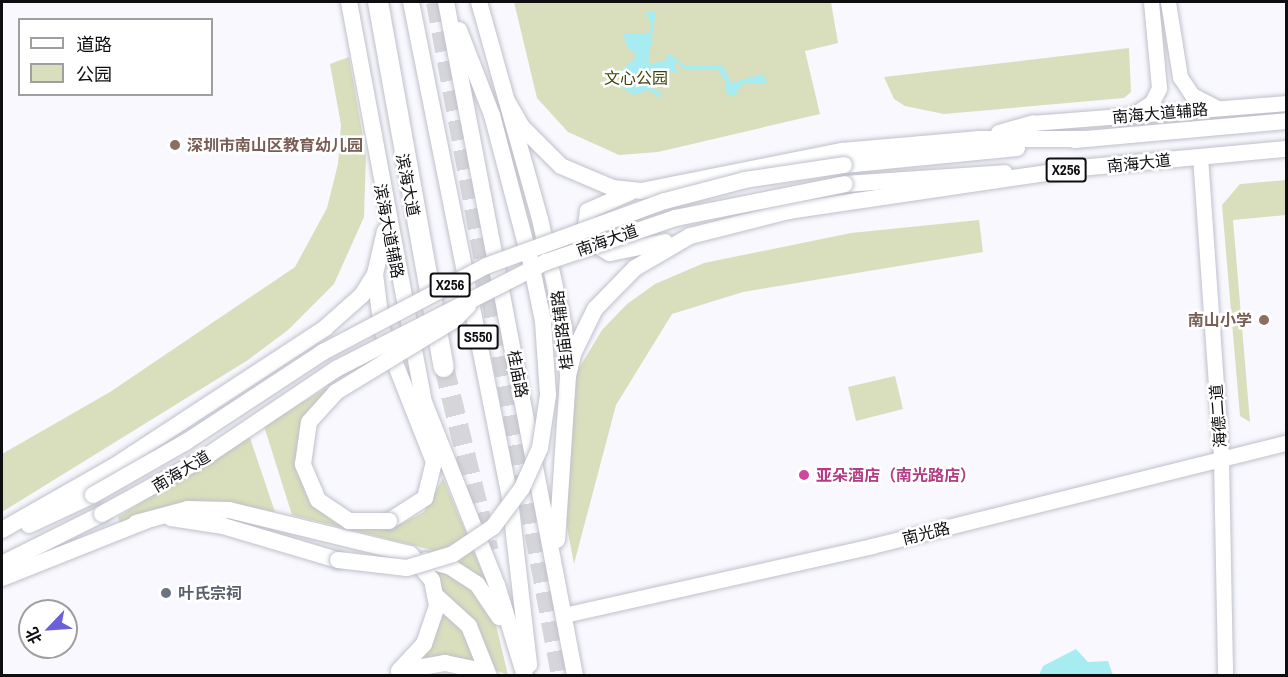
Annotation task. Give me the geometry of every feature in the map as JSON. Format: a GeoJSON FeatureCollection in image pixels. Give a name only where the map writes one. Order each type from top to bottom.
{"type":"FeatureCollection","features":[{"type":"Feature","properties":{"kind":"highway","name":"滨海大道"},"geometry":{"type":"LineString","coordinates":[[378,2],[444,367]]}},
{"type":"Feature","properties":{"kind":"main road","name":"滨海大道辅路"},"geometry":{"type":"LineString","coordinates":[[349,2],[386,218],[419,381],[443,458],[496,585],[525,675]]}},
{"type":"Feature","properties":{"kind":"main road","name":"桂庙路"},"geometry":{"type":"LineString","coordinates":[[411,2],[508,491],[531,675]]}},
{"type":"Feature","properties":{"kind":"main road"},"geometry":{"type":"LineString","coordinates":[[136,523],[180,519],[375,567],[420,565],[482,536],[522,489],[544,432],[548,359],[528,252],[492,115],[446,2]]}},
{"type":"Feature","properties":{"kind":"main road","name":"桂庙路"},"geometry":{"type":"LineString","coordinates":[[446,2],[575,675]]}},
{"type":"Feature","properties":{"kind":"main road"},"geometry":{"type":"LineString","coordinates":[[479,2],[492,115]]}},
{"type":"Feature","properties":{"kind":"main road"},"geometry":{"type":"LineString","coordinates":[[479,2],[507,101],[528,133],[561,166],[613,188],[641,191]]}},
{"type":"Feature","properties":{"kind":"main road"},"geometry":{"type":"LineString","coordinates":[[1127,117],[1152,102],[1159,88],[1150,2]]}},
{"type":"Feature","properties":{"kind":"main road"},"geometry":{"type":"LineString","coordinates":[[1168,2],[1179,78],[1192,96],[1218,108]]}},
{"type":"Feature","properties":{"kind":"main road","name":"桂庙路辅路"},"geometry":{"type":"LineString","coordinates":[[507,101],[557,286],[568,376],[555,565]]}},
{"type":"Feature","properties":{"kind":"main road","name":"南海大道辅路"},"geometry":{"type":"LineString","coordinates":[[1033,123],[1287,103]]}},
{"type":"Feature","properties":{"kind":"main road","name":"南海大道"},"geometry":{"type":"LineString","coordinates":[[2,537],[93,495],[186,442],[332,347],[486,266],[666,201],[745,180],[844,165],[1282,120]]}},
{"type":"Feature","properties":{"kind":"main road"},"geometry":{"type":"LineString","coordinates":[[979,139],[1033,123]]}},
{"type":"Feature","properties":{"kind":"main road"},"geometry":{"type":"LineString","coordinates":[[1068,170],[789,211],[623,253],[598,249],[585,232],[588,211],[612,197],[811,156],[979,139],[1084,139]]}},
{"type":"Feature","properties":{"kind":"main road","name":"南海大道"},"geometry":{"type":"LineString","coordinates":[[2,564],[102,514],[207,456],[336,369],[546,262],[634,230],[741,201],[845,184],[1068,170],[1287,149]]}},
{"type":"Feature","properties":{"kind":"main road","name":"海德二道"},"geometry":{"type":"LineString","coordinates":[[1200,156],[1221,459],[1225,675]]}},
{"type":"Feature","properties":{"kind":"main road"},"geometry":{"type":"LineString","coordinates":[[386,218],[375,274],[382,330],[434,462],[425,498],[389,521],[349,521],[318,500],[303,464],[309,422],[336,392],[454,320],[482,293]]}},
{"type":"Feature","properties":{"kind":"main road"},"geometry":{"type":"LineString","coordinates":[[568,376],[583,328],[601,302],[635,268],[690,236]]}},
{"type":"Feature","properties":{"kind":"main road"},"geometry":{"type":"LineString","coordinates":[[2,530],[116,465],[325,328],[362,295],[375,274]]}},
{"type":"Feature","properties":{"kind":"main road","name":"南光路"},"geometry":{"type":"LineString","coordinates":[[564,615],[816,560],[1287,443]]}},
{"type":"Feature","properties":{"kind":"main road"},"geometry":{"type":"LineString","coordinates":[[2,578],[136,523],[188,509],[229,510],[449,566],[484,591],[502,626],[514,675]]}},
{"type":"Feature","properties":{"kind":"main road"},"geometry":{"type":"LineString","coordinates":[[393,673],[431,632],[435,595],[428,572],[416,558]]}},
{"type":"Feature","properties":{"kind":"main road"},"geometry":{"type":"LineString","coordinates":[[435,595],[469,626],[486,673]]}},
{"type":"Feature","properties":{"kind":"main road"},"geometry":{"type":"LineString","coordinates":[[393,673],[445,663],[486,673]]}},
{"type":"Feature","properties":{"kind":"green space","name":"文心公园"},"geometry":{"type":"Polygon","coordinates":[[[514,2],[831,2],[838,43],[805,51],[820,114],[658,152],[619,155],[568,132],[537,98],[514,2]]]}},
{"type":"Feature","properties":{"kind":"green space"},"geometry":{"type":"Polygon","coordinates":[[[1129,48],[1131,92],[1124,98],[944,114],[905,106],[894,99],[884,77],[1129,48]]]}},
{"type":"Feature","properties":{"kind":"green space"},"geometry":{"type":"Polygon","coordinates":[[[349,57],[366,155],[364,217],[334,284],[288,330],[248,360],[2,512],[2,454],[110,392],[295,267],[327,208],[338,164],[341,125],[330,64],[349,57]]]}},
{"type":"Feature","properties":{"kind":"green space"},"geometry":{"type":"Polygon","coordinates":[[[1286,180],[1286,215],[1233,220],[1250,422],[1240,416],[1222,205],[1240,184],[1286,180]]]}},
{"type":"Feature","properties":{"kind":"green space"},"geometry":{"type":"Polygon","coordinates":[[[979,220],[983,252],[743,292],[672,314],[616,405],[574,564],[561,495],[575,375],[602,330],[627,304],[655,284],[704,263],[851,233],[979,220]]]}},
{"type":"Feature","properties":{"kind":"green space"},"geometry":{"type":"Polygon","coordinates":[[[895,376],[903,409],[856,421],[848,387],[895,376]]]}},
{"type":"Feature","properties":{"kind":"green space"},"geometry":{"type":"Polygon","coordinates":[[[326,388],[327,392],[306,420],[315,505],[332,520],[354,529],[391,529],[424,512],[443,478],[488,585],[457,561],[428,549],[292,515],[264,426],[326,388]]]}},
{"type":"Feature","properties":{"kind":"green space"},"geometry":{"type":"Polygon","coordinates":[[[249,435],[275,512],[244,506],[121,526],[118,517],[249,435]]]}},
{"type":"Feature","properties":{"kind":"green space"},"geometry":{"type":"Polygon","coordinates":[[[430,565],[469,586],[495,621],[508,675],[489,668],[443,597],[430,565]]]}},
{"type":"Feature","properties":{"kind":"green space"},"geometry":{"type":"Polygon","coordinates":[[[452,611],[480,662],[448,656],[417,661],[442,612],[452,611]]]}},
{"type":"Feature","properties":{"kind":"water"},"geometry":{"type":"Polygon","coordinates":[[[656,11],[648,64],[665,61],[668,53],[686,66],[723,65],[731,83],[763,74],[767,83],[743,83],[734,97],[725,92],[726,82],[718,70],[686,70],[675,61],[677,73],[664,71],[658,86],[647,85],[661,93],[661,98],[648,90],[634,95],[623,89],[618,74],[637,56],[627,47],[623,33],[649,33],[652,25],[645,13],[656,11]]]}},
{"type":"Feature","properties":{"kind":"water"},"geometry":{"type":"Polygon","coordinates":[[[1076,649],[1088,662],[1108,661],[1113,675],[1039,675],[1043,666],[1076,649]]]}},
{"type":"Feature","properties":{"kind":"tunnel"},"geometry":{"type":"LineString","coordinates":[[436,2],[561,676]]}},
{"type":"Feature","properties":{"kind":"tunnel"},"geometry":{"type":"LineString","coordinates":[[444,367],[489,551]]}},
{"type":"Feature","properties":{"kind":"place","name":"深圳市南山区教育幼儿园"},"geometry":{"type":"Point","coordinates":[175,145]}},
{"type":"Feature","properties":{"kind":"place","name":"南山小学"},"geometry":{"type":"Point","coordinates":[1264,320]}},
{"type":"Feature","properties":{"kind":"place","name":"亚朵酒店（南光路店）"},"geometry":{"type":"Point","coordinates":[804,475]}},
{"type":"Feature","properties":{"kind":"place","name":"叶氏宗祠"},"geometry":{"type":"Point","coordinates":[166,593]}}]}
